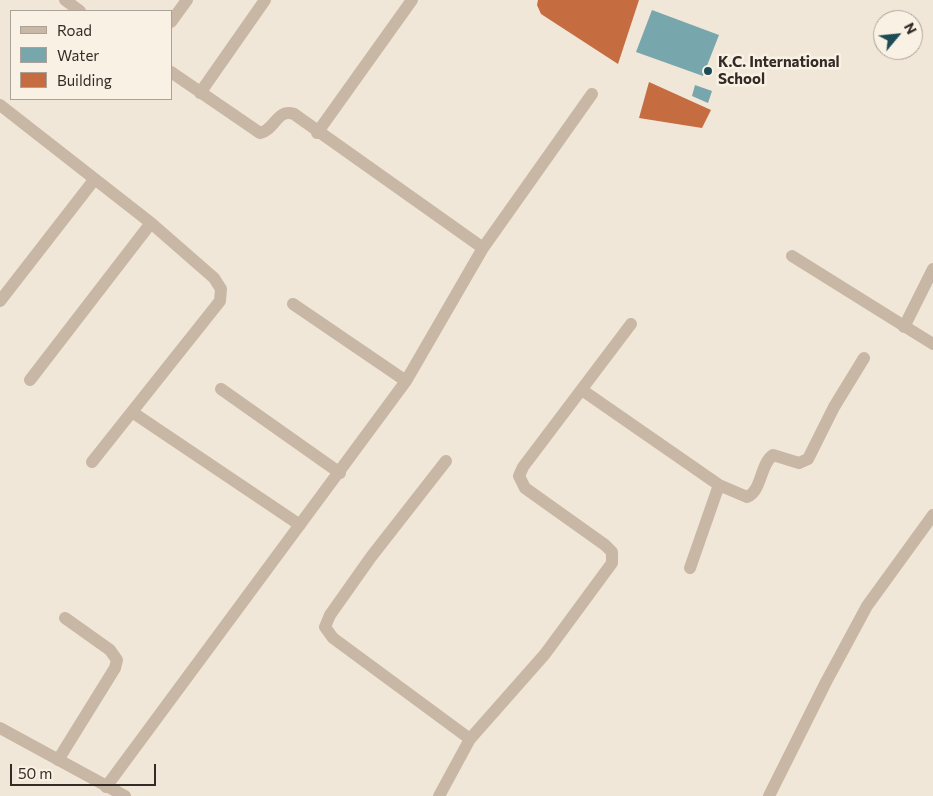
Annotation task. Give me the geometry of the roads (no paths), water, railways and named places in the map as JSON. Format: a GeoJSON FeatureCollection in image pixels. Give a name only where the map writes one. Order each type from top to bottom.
{"type":"FeatureCollection","features":[{"type":"Feature","properties":{"kind":"street"},"geometry":{"type":"LineString","coordinates":[[65,0],[81,7]]}},
{"type":"Feature","properties":{"kind":"street"},"geometry":{"type":"LineString","coordinates":[[172,21],[187,0]]}},
{"type":"Feature","properties":{"kind":"street"},"geometry":{"type":"LineString","coordinates":[[200,93],[265,0]]}},
{"type":"Feature","properties":{"kind":"street"},"geometry":{"type":"LineString","coordinates":[[318,133],[412,0]]}},
{"type":"Feature","properties":{"kind":"street"},"geometry":{"type":"LineString","coordinates":[[172,73],[260,133],[266,132],[280,115],[289,112],[483,248]]}},
{"type":"Feature","properties":{"kind":"street"},"geometry":{"type":"LineString","coordinates":[[106,787],[340,473],[406,381],[483,248],[592,94]]}},
{"type":"Feature","properties":{"kind":"street"},"geometry":{"type":"LineString","coordinates":[[0,105],[151,223],[214,278],[222,293],[220,301],[92,462]]}},
{"type":"Feature","properties":{"kind":"street"},"geometry":{"type":"LineString","coordinates":[[0,301],[94,180]]}},
{"type":"Feature","properties":{"kind":"street"},"geometry":{"type":"LineString","coordinates":[[30,380],[151,223]]}},
{"type":"Feature","properties":{"kind":"street"},"geometry":{"type":"LineString","coordinates":[[792,256],[933,344]]}},
{"type":"Feature","properties":{"kind":"street"},"geometry":{"type":"LineString","coordinates":[[904,327],[933,269]]}},
{"type":"Feature","properties":{"kind":"street"},"geometry":{"type":"LineString","coordinates":[[293,304],[406,381]]}},
{"type":"Feature","properties":{"kind":"street"},"geometry":{"type":"LineString","coordinates":[[439,796],[470,739],[545,654],[612,563],[612,552],[605,545],[525,488],[519,476],[522,467],[631,324]]}},
{"type":"Feature","properties":{"kind":"street"},"geometry":{"type":"LineString","coordinates":[[582,390],[719,485],[747,496],[754,492],[768,460],[773,455],[799,462],[808,459],[834,408],[864,358]]}},
{"type":"Feature","properties":{"kind":"street"},"geometry":{"type":"LineString","coordinates":[[221,389],[340,473]]}},
{"type":"Feature","properties":{"kind":"street"},"geometry":{"type":"LineString","coordinates":[[132,412],[300,525]]}},
{"type":"Feature","properties":{"kind":"street"},"geometry":{"type":"LineString","coordinates":[[446,461],[383,541],[330,615],[325,627],[333,638],[470,739]]}},
{"type":"Feature","properties":{"kind":"street"},"geometry":{"type":"LineString","coordinates":[[690,568],[719,485]]}},
{"type":"Feature","properties":{"kind":"street"},"geometry":{"type":"LineString","coordinates":[[769,796],[826,682],[867,606],[933,514]]}},
{"type":"Feature","properties":{"kind":"street"},"geometry":{"type":"LineString","coordinates":[[58,760],[115,668],[117,660],[110,650],[64,618]]}},
{"type":"Feature","properties":{"kind":"street"},"geometry":{"type":"LineString","coordinates":[[0,728],[125,796]]}},
{"type":"Feature","properties":{"kind":"water"},"geometry":{"type":"Polygon","coordinates":[[[652,10],[719,35],[703,76],[636,52],[652,10]]]}},
{"type":"Feature","properties":{"kind":"water"},"geometry":{"type":"Polygon","coordinates":[[[695,85],[712,91],[708,103],[692,96],[695,85]]]}},
{"type":"Feature","properties":{"kind":"place","name":"K.C. International School"},"geometry":{"type":"Point","coordinates":[708,71]}}]}
